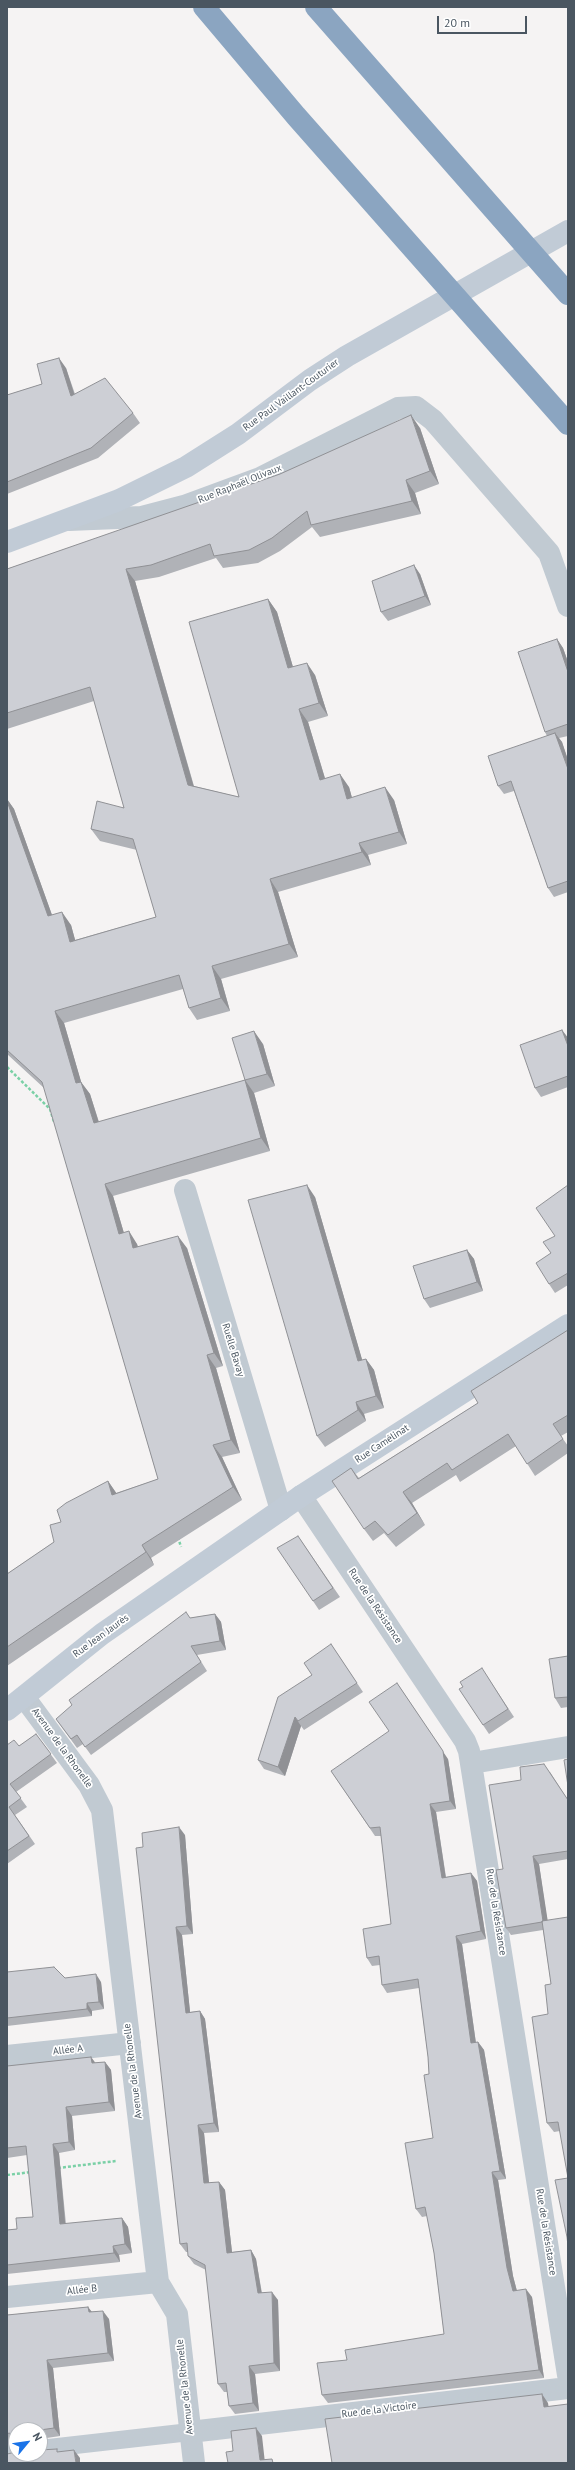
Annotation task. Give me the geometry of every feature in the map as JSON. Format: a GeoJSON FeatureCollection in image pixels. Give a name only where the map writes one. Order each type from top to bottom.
{"type":"FeatureCollection","features":[{"type":"Feature","properties":{"kind":"highway"},"geometry":{"type":"LineString","coordinates":[[204,7],[296,116],[568,424]]}},
{"type":"Feature","properties":{"kind":"highway"},"geometry":{"type":"LineString","coordinates":[[316,7],[568,294]]}},
{"type":"Feature","properties":{"kind":"street","name":"Rue Paul Vaillant-Couturier"},"geometry":{"type":"LineString","coordinates":[[7,542],[141,491],[186,467],[238,434],[328,368],[367,344],[568,231]]}},
{"type":"Feature","properties":{"kind":"street","name":"Rue Raphaël Olivaux"},"geometry":{"type":"LineString","coordinates":[[65,520],[142,517],[184,506],[260,478],[398,408],[416,407],[426,413],[549,553],[568,606]]}},
{"type":"Feature","properties":{"kind":"street","name":"Ruelle Bavay"},"geometry":{"type":"LineString","coordinates":[[185,1190],[281,1510]]}},
{"type":"Feature","properties":{"kind":"street","name":"Rue Camélinat"},"geometry":{"type":"LineString","coordinates":[[195,1570],[301,1496],[568,1325]]}},
{"type":"Feature","properties":{"kind":"street","name":"Rue de la Résistance"},"geometry":{"type":"LineString","coordinates":[[301,1496],[465,1741],[472,1763],[568,2375]]}},
{"type":"Feature","properties":{"kind":"street","name":"Rue Jean Jaurès"},"geometry":{"type":"LineString","coordinates":[[7,1710],[102,1634],[195,1570]]}},
{"type":"Feature","properties":{"kind":"street","name":"Avenue de la Rhonelle"},"geometry":{"type":"LineString","coordinates":[[24,1697],[89,1785],[102,1810],[158,2282],[177,2314],[194,2463]]}},
{"type":"Feature","properties":{"kind":"street"},"geometry":{"type":"LineString","coordinates":[[472,1763],[568,1748]]}},
{"type":"Feature","properties":{"kind":"street","name":"Allée A"},"geometry":{"type":"LineString","coordinates":[[7,2056],[130,2043]]}},
{"type":"Feature","properties":{"kind":"street","name":"Allée B"},"geometry":{"type":"LineString","coordinates":[[7,2297],[158,2282]]}},
{"type":"Feature","properties":{"kind":"street","name":"Rue de la Victoire"},"geometry":{"type":"LineString","coordinates":[[190,2432],[568,2388]]}},
{"type":"Feature","properties":{"kind":"lane"},"geometry":{"type":"LineString","coordinates":[[48,2448],[190,2432]]}},
{"type":"Feature","properties":{"kind":"path"},"geometry":{"type":"LineString","coordinates":[[7,1067],[50,1109],[55,1124]]}},
{"type":"Feature","properties":{"kind":"path"},"geometry":{"type":"LineString","coordinates":[[178,1536],[195,1570]]}},
{"type":"Feature","properties":{"kind":"path"},"geometry":{"type":"LineString","coordinates":[[52,2169],[143,2158]]}},
{"type":"Feature","properties":{"kind":"path"},"geometry":{"type":"LineString","coordinates":[[7,2175],[37,2171]]}},
{"type":"Feature","properties":{"kind":"building"},"geometry":{"type":"Polygon","coordinates":[[[59,358],[71,396],[105,378],[133,413],[91,448],[7,482],[7,395],[42,384],[37,364],[59,358]]]}},
{"type":"Feature","properties":{"kind":"building"},"geometry":{"type":"Polygon","coordinates":[[[411,415],[430,471],[406,480],[412,501],[311,525],[307,511],[272,538],[249,550],[214,556],[210,544],[151,565],[126,569],[188,785],[239,797],[189,622],[268,599],[288,668],[307,663],[319,703],[299,709],[320,780],[340,774],[347,799],[385,787],[399,832],[359,843],[362,852],[270,879],[289,944],[212,966],[221,998],[189,1008],[179,975],[55,1011],[76,1083],[81,1082],[94,1123],[245,1080],[261,1138],[105,1184],[119,1234],[129,1231],[133,1248],[178,1236],[214,1353],[207,1355],[231,1440],[213,1445],[233,1487],[142,1545],[146,1552],[7,1647],[7,1574],[54,1542],[50,1525],[61,1522],[57,1510],[66,1503],[108,1481],[112,1495],[158,1479],[42,1082],[7,1050],[7,801],[48,916],[62,912],[70,942],[156,917],[133,839],[91,829],[97,801],[124,808],[90,687],[7,713],[7,569],[280,474],[411,415]]]}},
{"type":"Feature","properties":{"kind":"building"},"geometry":{"type":"Polygon","coordinates":[[[414,565],[425,596],[381,612],[372,581],[414,565]]]}},
{"type":"Feature","properties":{"kind":"building"},"geometry":{"type":"Polygon","coordinates":[[[557,639],[568,672],[568,724],[545,732],[518,652],[557,639]]]}},
{"type":"Feature","properties":{"kind":"building"},"geometry":{"type":"Polygon","coordinates":[[[555,733],[568,769],[568,881],[548,888],[511,781],[498,786],[488,756],[555,733]]]}},
{"type":"Feature","properties":{"kind":"building"},"geometry":{"type":"Polygon","coordinates":[[[562,1030],[568,1046],[568,1076],[535,1088],[520,1045],[562,1030]]]}},
{"type":"Feature","properties":{"kind":"building"},"geometry":{"type":"Polygon","coordinates":[[[254,1031],[267,1074],[245,1080],[232,1038],[254,1031]]]}},
{"type":"Feature","properties":{"kind":"building"},"geometry":{"type":"Polygon","coordinates":[[[307,1185],[358,1361],[366,1359],[376,1396],[356,1402],[358,1410],[317,1436],[248,1200],[307,1185]]]}},
{"type":"Feature","properties":{"kind":"building"},"geometry":{"type":"Polygon","coordinates":[[[568,1185],[568,1273],[549,1284],[536,1263],[551,1253],[543,1242],[555,1236],[536,1208],[568,1185]]]}},
{"type":"Feature","properties":{"kind":"building"},"geometry":{"type":"Polygon","coordinates":[[[467,1250],[477,1282],[424,1299],[413,1266],[467,1250]]]}},
{"type":"Feature","properties":{"kind":"building"},"geometry":{"type":"Polygon","coordinates":[[[568,1330],[568,1415],[553,1424],[563,1439],[527,1464],[508,1434],[452,1470],[447,1463],[403,1492],[417,1513],[388,1535],[375,1521],[364,1529],[332,1481],[351,1468],[358,1479],[478,1403],[471,1391],[568,1330]]]}},
{"type":"Feature","properties":{"kind":"building"},"geometry":{"type":"Polygon","coordinates":[[[298,1536],[333,1588],[313,1601],[277,1548],[298,1536]]]}},
{"type":"Feature","properties":{"kind":"building"},"geometry":{"type":"Polygon","coordinates":[[[186,1612],[190,1618],[215,1614],[220,1641],[191,1646],[201,1662],[85,1747],[77,1735],[71,1739],[56,1719],[72,1705],[69,1700],[186,1612]]]}},
{"type":"Feature","properties":{"kind":"building"},"geometry":{"type":"Polygon","coordinates":[[[331,1644],[357,1683],[298,1721],[295,1717],[278,1767],[258,1760],[278,1697],[312,1675],[304,1663],[331,1644]]]}},
{"type":"Feature","properties":{"kind":"building"},"geometry":{"type":"Polygon","coordinates":[[[568,1656],[568,1697],[555,1698],[549,1659],[568,1656]]]}},
{"type":"Feature","properties":{"kind":"building"},"geometry":{"type":"Polygon","coordinates":[[[482,1668],[508,1709],[483,1725],[459,1689],[463,1687],[460,1682],[482,1668]]]}},
{"type":"Feature","properties":{"kind":"building"},"geometry":{"type":"Polygon","coordinates":[[[397,1683],[443,1751],[450,1801],[430,1804],[442,1878],[471,1873],[481,1931],[456,1936],[471,2043],[478,2042],[500,2171],[492,2172],[507,2268],[513,2291],[526,2289],[539,2370],[322,2395],[317,2363],[347,2360],[345,2350],[444,2334],[434,2253],[425,2207],[416,2209],[405,2143],[433,2138],[424,2075],[429,2074],[428,2057],[418,1979],[382,1985],[379,1956],[367,1958],[363,1929],[391,1924],[380,1827],[370,1828],[331,1771],[389,1731],[369,1702],[397,1683]]]}},
{"type":"Feature","properties":{"kind":"building"},"geometry":{"type":"Polygon","coordinates":[[[36,1734],[51,1754],[10,1784],[21,1798],[9,1807],[29,1836],[7,1851],[7,1745],[14,1740],[19,1746],[36,1734]]]}},
{"type":"Feature","properties":{"kind":"building"},"geometry":{"type":"Polygon","coordinates":[[[568,1759],[568,1786],[564,1760],[568,1759]]]}},
{"type":"Feature","properties":{"kind":"building"},"geometry":{"type":"Polygon","coordinates":[[[544,1764],[568,1800],[568,1851],[533,1856],[543,1921],[506,1928],[496,1870],[503,1869],[489,1785],[521,1780],[520,1767],[544,1764]]]}},
{"type":"Feature","properties":{"kind":"building"},"geometry":{"type":"Polygon","coordinates":[[[179,1827],[187,1926],[176,1927],[186,2013],[200,2011],[214,2123],[198,2125],[204,2183],[219,2182],[227,2253],[251,2250],[258,2293],[272,2292],[274,2363],[249,2366],[253,2403],[229,2406],[226,2383],[218,2384],[205,2265],[188,2256],[187,2243],[180,2244],[136,1848],[143,1847],[142,1833],[179,1827]]]}},
{"type":"Feature","properties":{"kind":"building"},"geometry":{"type":"Polygon","coordinates":[[[568,1917],[568,2178],[558,2122],[547,2123],[532,2017],[548,2014],[545,1985],[551,1984],[542,1921],[568,1917]]]}},
{"type":"Feature","properties":{"kind":"building"},"geometry":{"type":"Polygon","coordinates":[[[54,1967],[65,1978],[96,1974],[99,2002],[87,2003],[87,2009],[7,2018],[7,1972],[54,1967]]]}},
{"type":"Feature","properties":{"kind":"building"},"geometry":{"type":"Polygon","coordinates":[[[91,2057],[92,2063],[105,2062],[109,2102],[66,2107],[69,2142],[53,2144],[60,2224],[122,2218],[125,2244],[113,2246],[114,2253],[7,2265],[7,2230],[17,2229],[16,2218],[33,2217],[26,2146],[7,2148],[7,2066],[91,2057]]]}},
{"type":"Feature","properties":{"kind":"building"},"geometry":{"type":"Polygon","coordinates":[[[568,2178],[568,2246],[555,2180],[568,2178]]]}},
{"type":"Feature","properties":{"kind":"building"},"geometry":{"type":"Polygon","coordinates":[[[88,2307],[89,2312],[103,2311],[108,2353],[47,2360],[54,2428],[48,2429],[48,2422],[8,2422],[7,2434],[7,2315],[88,2307]]]}},
{"type":"Feature","properties":{"kind":"building"},"geometry":{"type":"Polygon","coordinates":[[[542,2394],[544,2407],[568,2404],[568,2463],[332,2463],[325,2419],[542,2394]]]}},
{"type":"Feature","properties":{"kind":"building"},"geometry":{"type":"Polygon","coordinates":[[[256,2428],[260,2460],[272,2459],[273,2463],[228,2463],[226,2452],[233,2451],[231,2431],[256,2428]]]}},
{"type":"Feature","properties":{"kind":"building"},"geometry":{"type":"Polygon","coordinates":[[[57,2449],[57,2452],[74,2450],[76,2463],[7,2463],[8,2454],[8,2462],[48,2462],[48,2450],[57,2449]]]}}]}
